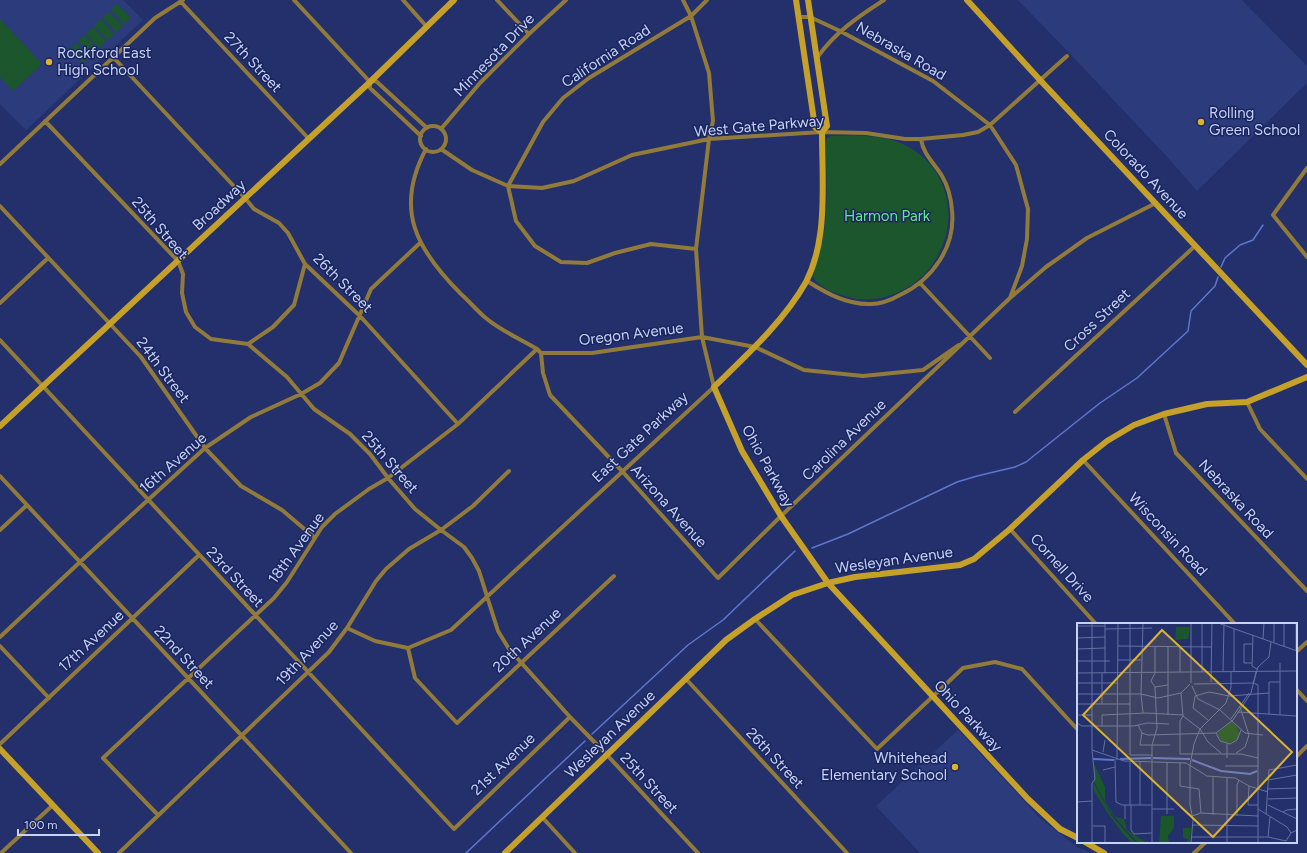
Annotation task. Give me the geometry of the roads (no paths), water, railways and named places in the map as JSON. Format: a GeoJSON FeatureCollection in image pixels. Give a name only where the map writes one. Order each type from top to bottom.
{"type":"FeatureCollection","features":[{"type":"Feature","properties":{"kind":"street"},"geometry":{"type":"LineString","coordinates":[[294,0],[370,82],[370,88],[421,136]]}},
{"type":"Feature","properties":{"kind":"street"},"geometry":{"type":"LineString","coordinates":[[403,0],[427,27]]}},
{"type":"Feature","properties":{"kind":"street","name":"Broadway"},"geometry":{"type":"LineString","coordinates":[[0,426],[308,138],[370,82],[454,0]]}},
{"type":"Feature","properties":{"kind":"street"},"geometry":{"type":"LineString","coordinates":[[497,0],[529,34]]}},
{"type":"Feature","properties":{"kind":"street","name":"Minnesota Drive"},"geometry":{"type":"LineString","coordinates":[[441,129],[480,82],[566,0]]}},
{"type":"Feature","properties":{"kind":"street","name":"Ohio Parkway"},"geometry":{"type":"LineString","coordinates":[[683,0],[691,16],[709,73],[713,121],[709,139],[696,248],[702,337],[714,386],[742,451],[781,516],[828,583],[1028,799],[1060,829],[1077,838]]}},
{"type":"Feature","properties":{"kind":"street","name":"California Road"},"geometry":{"type":"LineString","coordinates":[[508,186],[543,122],[564,98],[589,78],[691,16],[707,0]]}},
{"type":"Feature","properties":{"kind":"street","name":"East Gate Parkway"},"geometry":{"type":"LineString","coordinates":[[796,0],[816,127],[822,132]]}},
{"type":"Feature","properties":{"kind":"street","name":"East Gate Parkway"},"geometry":{"type":"LineString","coordinates":[[408,648],[451,630],[488,596],[756,347],[807,281],[821,229],[822,132],[827,126],[818,58],[808,0]]}},
{"type":"Feature","properties":{"kind":"street"},"geometry":{"type":"LineString","coordinates":[[818,58],[828,43],[840,31],[884,0]]}},
{"type":"Feature","properties":{"kind":"street","name":"Colorado Avenue"},"geometry":{"type":"LineString","coordinates":[[967,0],[1307,365]]}},
{"type":"Feature","properties":{"kind":"street"},"geometry":{"type":"LineString","coordinates":[[0,164],[155,18],[182,1]]}},
{"type":"Feature","properties":{"kind":"street","name":"27th Street"},"geometry":{"type":"LineString","coordinates":[[182,1],[308,138]]}},
{"type":"Feature","properties":{"kind":"street","name":"Nebraska Road"},"geometry":{"type":"LineString","coordinates":[[799,16],[810,17],[840,31],[933,80],[990,125],[1016,165],[1028,209],[1027,239],[1022,266],[1010,298]]}},
{"type":"Feature","properties":{"kind":"street","name":"West Gate Parkway"},"geometry":{"type":"LineString","coordinates":[[441,149],[472,170],[508,186],[542,188],[574,181],[632,155],[709,139],[822,132],[866,134],[905,139],[962,135],[978,132],[990,125],[1067,56]]}},
{"type":"Feature","properties":{"kind":"street","name":"26th Street"},"geometry":{"type":"LineString","coordinates":[[114,58],[245,198],[254,210],[279,223],[288,233],[305,264],[360,316],[458,424]]}},
{"type":"Feature","properties":{"kind":"street"},"geometry":{"type":"LineString","coordinates":[[370,82],[376,81],[427,128]]}},
{"type":"Feature","properties":{"kind":"street","name":"25th Street"},"geometry":{"type":"LineString","coordinates":[[45,121],[178,261],[183,274],[182,293],[186,312],[195,327],[212,339],[248,344],[287,377],[314,409],[350,434],[370,454],[388,478],[415,509],[464,547],[479,571],[498,632],[509,649],[570,717],[698,853]]}},
{"type":"Feature","properties":{"kind":"street"},"geometry":{"type":"LineString","coordinates":[[434,126],[441,129],[446,135],[446,142],[441,149],[434,151],[426,149],[421,143],[421,136],[423,132],[427,128],[434,126]]}},
{"type":"Feature","properties":{"kind":"street"},"geometry":{"type":"LineString","coordinates":[[807,281],[839,298],[871,304],[895,298],[920,282],[936,267],[943,255],[951,231],[952,215],[950,198],[945,182],[924,151],[921,139]]}},
{"type":"Feature","properties":{"kind":"street"},"geometry":{"type":"LineString","coordinates":[[426,149],[418,164],[410,194],[413,225],[420,243],[446,279],[488,320],[537,349],[541,353]]}},
{"type":"Feature","properties":{"kind":"street"},"geometry":{"type":"LineString","coordinates":[[1307,168],[1273,215],[1307,257]]}},
{"type":"Feature","properties":{"kind":"street"},"geometry":{"type":"LineString","coordinates":[[508,186],[516,221],[525,234],[534,246],[561,262],[587,263],[615,253],[651,244],[696,248]]}},
{"type":"Feature","properties":{"kind":"street","name":"Carolina Avenue"},"geometry":{"type":"LineString","coordinates":[[718,578],[1010,298],[1046,267],[1087,238],[1156,204]]}},
{"type":"Feature","properties":{"kind":"street","name":"24th Street"},"geometry":{"type":"LineString","coordinates":[[0,206],[141,357],[205,448],[241,486],[282,510],[315,538]]}},
{"type":"Feature","properties":{"kind":"street","name":"16th Avenue"},"geometry":{"type":"LineString","coordinates":[[0,637],[205,448],[251,417],[301,394],[320,383],[339,362],[371,289],[420,243]]}},
{"type":"Feature","properties":{"kind":"street","name":"Cross Street"},"geometry":{"type":"LineString","coordinates":[[1015,412],[1195,246]]}},
{"type":"Feature","properties":{"kind":"street"},"geometry":{"type":"LineString","coordinates":[[0,303],[48,258]]}},
{"type":"Feature","properties":{"kind":"street"},"geometry":{"type":"LineString","coordinates":[[248,344],[273,327],[294,305],[305,264]]}},
{"type":"Feature","properties":{"kind":"street"},"geometry":{"type":"LineString","coordinates":[[920,282],[990,358]]}},
{"type":"Feature","properties":{"kind":"street","name":"Oregon Avenue"},"geometry":{"type":"LineString","coordinates":[[541,353],[592,354],[702,337],[756,347],[804,370],[863,376],[923,370],[970,337]]}},
{"type":"Feature","properties":{"kind":"street","name":"23rd Street"},"geometry":{"type":"LineString","coordinates":[[0,340],[454,829]]}},
{"type":"Feature","properties":{"kind":"street","name":"18th Avenue"},"geometry":{"type":"LineString","coordinates":[[158,815],[103,758],[274,598],[287,582],[322,527],[335,514],[368,489],[388,478],[458,424],[537,349]]}},
{"type":"Feature","properties":{"kind":"street","name":"Arizona Avenue"},"geometry":{"type":"LineString","coordinates":[[541,353],[543,374],[550,395],[622,471],[718,578]]}},
{"type":"Feature","properties":{"kind":"street","name":"Wesleyan Avenue"},"geometry":{"type":"LineString","coordinates":[[505,853],[726,640],[792,595],[828,583],[855,577],[960,565],[974,559],[1010,529],[1083,460],[1106,441],[1134,425],[1164,414],[1207,404],[1247,402],[1307,377]]}},
{"type":"Feature","properties":{"kind":"street"},"geometry":{"type":"LineString","coordinates":[[1247,402],[1260,429],[1307,479]]}},
{"type":"Feature","properties":{"kind":"street","name":"Nebraska Road"},"geometry":{"type":"LineString","coordinates":[[1164,414],[1176,453],[1307,591]]}},
{"type":"Feature","properties":{"kind":"street","name":"Wisconsin Road"},"geometry":{"type":"LineString","coordinates":[[1083,460],[1234,623]]}},
{"type":"Feature","properties":{"kind":"street","name":"19th Avenue"},"geometry":{"type":"LineString","coordinates":[[119,853],[329,652],[348,628],[376,582],[386,569],[409,549],[441,530],[473,506],[509,471]]}},
{"type":"Feature","properties":{"kind":"street","name":"22nd Street"},"geometry":{"type":"LineString","coordinates":[[0,476],[350,853]]}},
{"type":"Feature","properties":{"kind":"street"},"geometry":{"type":"LineString","coordinates":[[0,530],[27,505]]}},
{"type":"Feature","properties":{"kind":"street","name":"Cornell Drive"},"geometry":{"type":"LineString","coordinates":[[1010,529],[1095,623]]}},
{"type":"Feature","properties":{"kind":"street","name":"17th Avenue"},"geometry":{"type":"LineString","coordinates":[[0,744],[199,555]]}},
{"type":"Feature","properties":{"kind":"street","name":"20th Avenue"},"geometry":{"type":"LineString","coordinates":[[408,648],[415,678],[457,723],[614,576]]}},
{"type":"Feature","properties":{"kind":"street"},"geometry":{"type":"LineString","coordinates":[[755,619],[877,749],[964,668],[995,662],[1022,669],[1077,729]]}},
{"type":"Feature","properties":{"kind":"street"},"geometry":{"type":"LineString","coordinates":[[348,628],[375,641],[408,648]]}},
{"type":"Feature","properties":{"kind":"street"},"geometry":{"type":"LineString","coordinates":[[1297,651],[1307,642]]}},
{"type":"Feature","properties":{"kind":"street"},"geometry":{"type":"LineString","coordinates":[[0,646],[49,698]]}},
{"type":"Feature","properties":{"kind":"street","name":"26th Street"},"geometry":{"type":"LineString","coordinates":[[686,679],[847,853]]}},
{"type":"Feature","properties":{"kind":"street"},"geometry":{"type":"LineString","coordinates":[[1297,691],[1307,701]]}},
{"type":"Feature","properties":{"kind":"street","name":"21st Avenue"},"geometry":{"type":"LineString","coordinates":[[454,829],[570,717]]}},
{"type":"Feature","properties":{"kind":"street"},"geometry":{"type":"LineString","coordinates":[[1297,756],[1307,746]]}},
{"type":"Feature","properties":{"kind":"street"},"geometry":{"type":"LineString","coordinates":[[0,749],[98,853]]}},
{"type":"Feature","properties":{"kind":"street"},"geometry":{"type":"LineString","coordinates":[[1,853],[53,805]]}},
{"type":"Feature","properties":{"kind":"street"},"geometry":{"type":"LineString","coordinates":[[542,818],[575,853]]}},
{"type":"Feature","properties":{"kind":"street"},"geometry":{"type":"LineString","coordinates":[[1088,843],[1104,853]]}},
{"type":"Feature","properties":{"kind":"street"},"geometry":{"type":"LineString","coordinates":[[1194,853],[1205,843]]}},
{"type":"Feature","properties":{"kind":"waterway"},"geometry":{"type":"LineString","coordinates":[[1221,267],[1225,258],[1240,245],[1253,240],[1263,225]]}},
{"type":"Feature","properties":{"kind":"waterway"},"geometry":{"type":"LineString","coordinates":[[812,548],[848,534],[957,482],[1015,467],[1026,462],[1100,403],[1137,378],[1188,331],[1191,311],[1215,286],[1218,277]]}},
{"type":"Feature","properties":{"kind":"waterway"},"geometry":{"type":"LineString","coordinates":[[592,734],[688,645],[723,620],[795,551]]}},
{"type":"Feature","properties":{"kind":"waterway"},"geometry":{"type":"LineString","coordinates":[[466,853],[585,741]]}},
{"type":"Feature","properties":{"kind":"place","name":"Rockford East High School"},"geometry":{"type":"Point","coordinates":[49,62]}},
{"type":"Feature","properties":{"kind":"place","name":"Rolling Green School"},"geometry":{"type":"Point","coordinates":[1201,122]}},
{"type":"Feature","properties":{"kind":"place","name":"Whitehead Elementary School"},"geometry":{"type":"Point","coordinates":[955,767]}},
{"type":"Feature","properties":{"kind":"park label","name":"Harmon Park"},"geometry":{"type":"Point","coordinates":[887,216]}}]}
